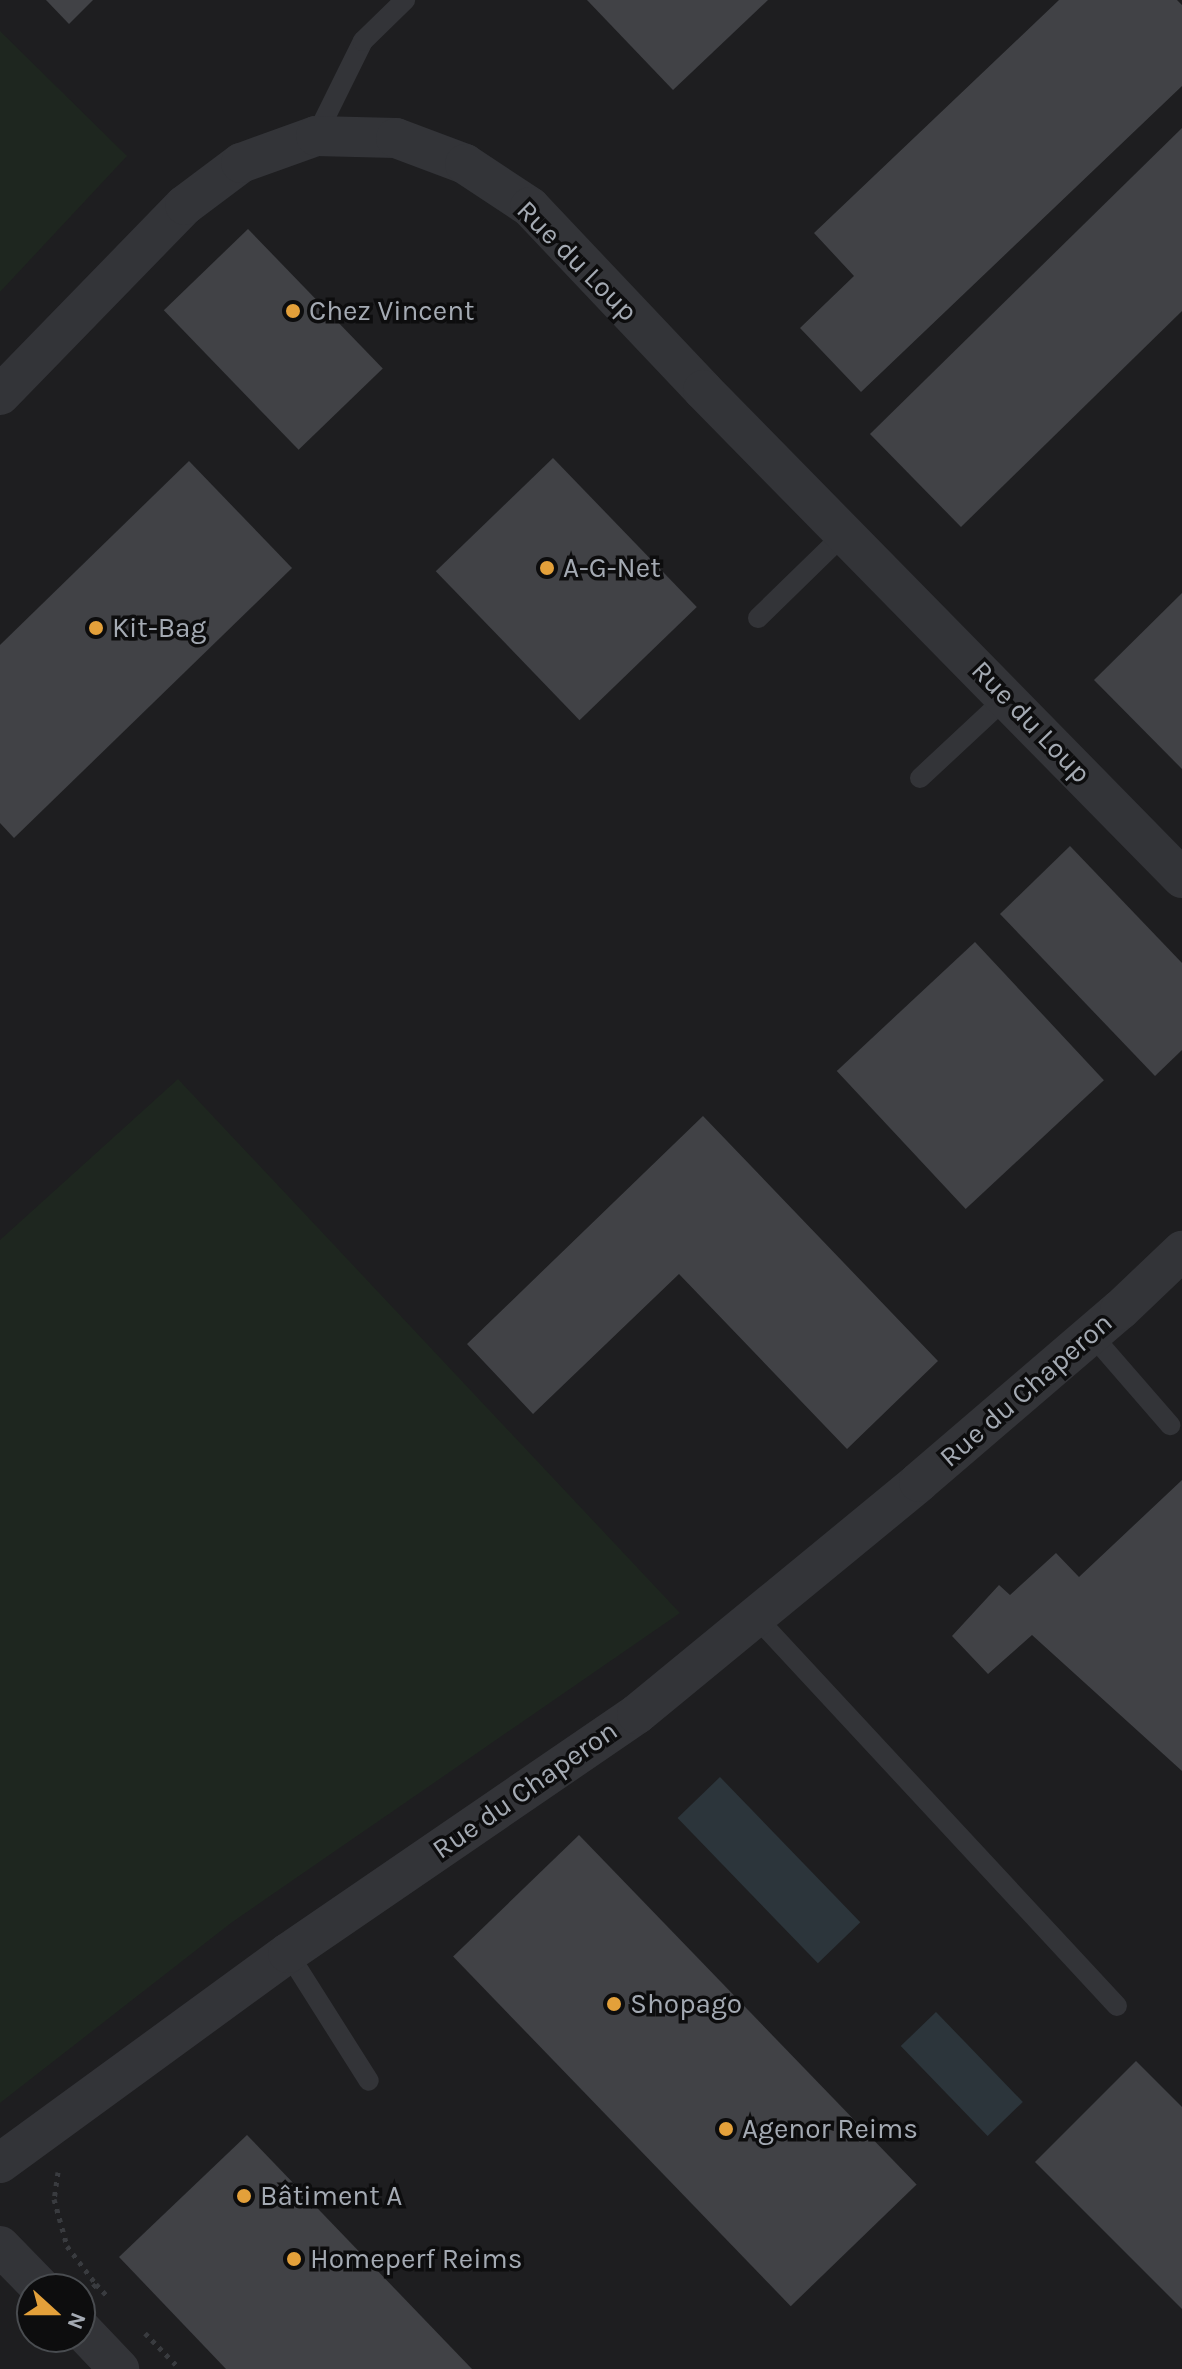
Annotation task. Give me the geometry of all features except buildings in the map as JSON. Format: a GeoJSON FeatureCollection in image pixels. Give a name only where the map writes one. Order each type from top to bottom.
{"type":"FeatureCollection","features":[{"type":"Feature","properties":{"kind":"street","name":"Rue du Loup"},"geometry":{"type":"LineString","coordinates":[[0,395],[185,205],[241,163],[316,136],[396,138],[465,164],[530,207],[703,390],[1182,878]]}},
{"type":"Feature","properties":{"kind":"street","name":"Rue du Chaperon"},"geometry":{"type":"LineString","coordinates":[[0,2163],[288,1953],[637,1714],[1091,1334],[1182,1251]]}},
{"type":"Feature","properties":{"kind":"street"},"geometry":{"type":"LineString","coordinates":[[0,2246],[26,2273]]}},
{"type":"Feature","properties":{"kind":"street"},"geometry":{"type":"LineString","coordinates":[[96,2345],[119,2369]]}},
{"type":"Feature","properties":{"kind":"lane"},"geometry":{"type":"LineString","coordinates":[[316,136],[363,41],[405,0]]}},
{"type":"Feature","properties":{"kind":"lane"},"geometry":{"type":"LineString","coordinates":[[758,618],[845,533]]}},
{"type":"Feature","properties":{"kind":"lane"},"geometry":{"type":"LineString","coordinates":[[920,778],[1007,697]]}},
{"type":"Feature","properties":{"kind":"lane"},"geometry":{"type":"LineString","coordinates":[[1091,1334],[1170,1425]]}},
{"type":"Feature","properties":{"kind":"lane"},"geometry":{"type":"LineString","coordinates":[[755,1616],[1117,2006]]}},
{"type":"Feature","properties":{"kind":"lane"},"geometry":{"type":"LineString","coordinates":[[288,1953],[369,2081]]}},
{"type":"Feature","properties":{"kind":"path"},"geometry":{"type":"LineString","coordinates":[[63,2120],[76,2144],[65,2153],[59,2165],[54,2199],[67,2246],[88,2273]]}},
{"type":"Feature","properties":{"kind":"shaded area"},"geometry":{"type":"Polygon","coordinates":[[[0,0],[1182,0],[1182,2369],[0,2369],[0,0]]]}},
{"type":"Feature","properties":{"kind":"shaded area"},"geometry":{"type":"Polygon","coordinates":[[[0,31],[127,156],[0,292],[0,31]]]}},
{"type":"Feature","properties":{"kind":"shaded area"},"geometry":{"type":"Polygon","coordinates":[[[178,1079],[680,1613],[231,1923],[0,2103],[0,1240],[178,1079]]]}},
{"type":"Feature","properties":{"kind":"shaded area"},"geometry":{"type":"Polygon","coordinates":[[[720,1777],[860,1922],[818,1963],[678,1818],[720,1777]]]}},
{"type":"Feature","properties":{"kind":"shaded area"},"geometry":{"type":"Polygon","coordinates":[[[936,2012],[1023,2102],[988,2136],[901,2046],[936,2012]]]}},
{"type":"Feature","properties":{"kind":"place","name":"Chez Vincent"},"geometry":{"type":"Point","coordinates":[293,311]}},
{"type":"Feature","properties":{"kind":"place","name":"A-G-Net"},"geometry":{"type":"Point","coordinates":[547,568]}},
{"type":"Feature","properties":{"kind":"place","name":"Kit-Bag"},"geometry":{"type":"Point","coordinates":[96,628]}},
{"type":"Feature","properties":{"kind":"place","name":"Shopago"},"geometry":{"type":"Point","coordinates":[614,2004]}},
{"type":"Feature","properties":{"kind":"place","name":"Agenor Reims"},"geometry":{"type":"Point","coordinates":[726,2129]}},
{"type":"Feature","properties":{"kind":"place","name":"Bâtiment A"},"geometry":{"type":"Point","coordinates":[244,2196]}},
{"type":"Feature","properties":{"kind":"place","name":"Homeperf Reims"},"geometry":{"type":"Point","coordinates":[294,2259]}}]}
